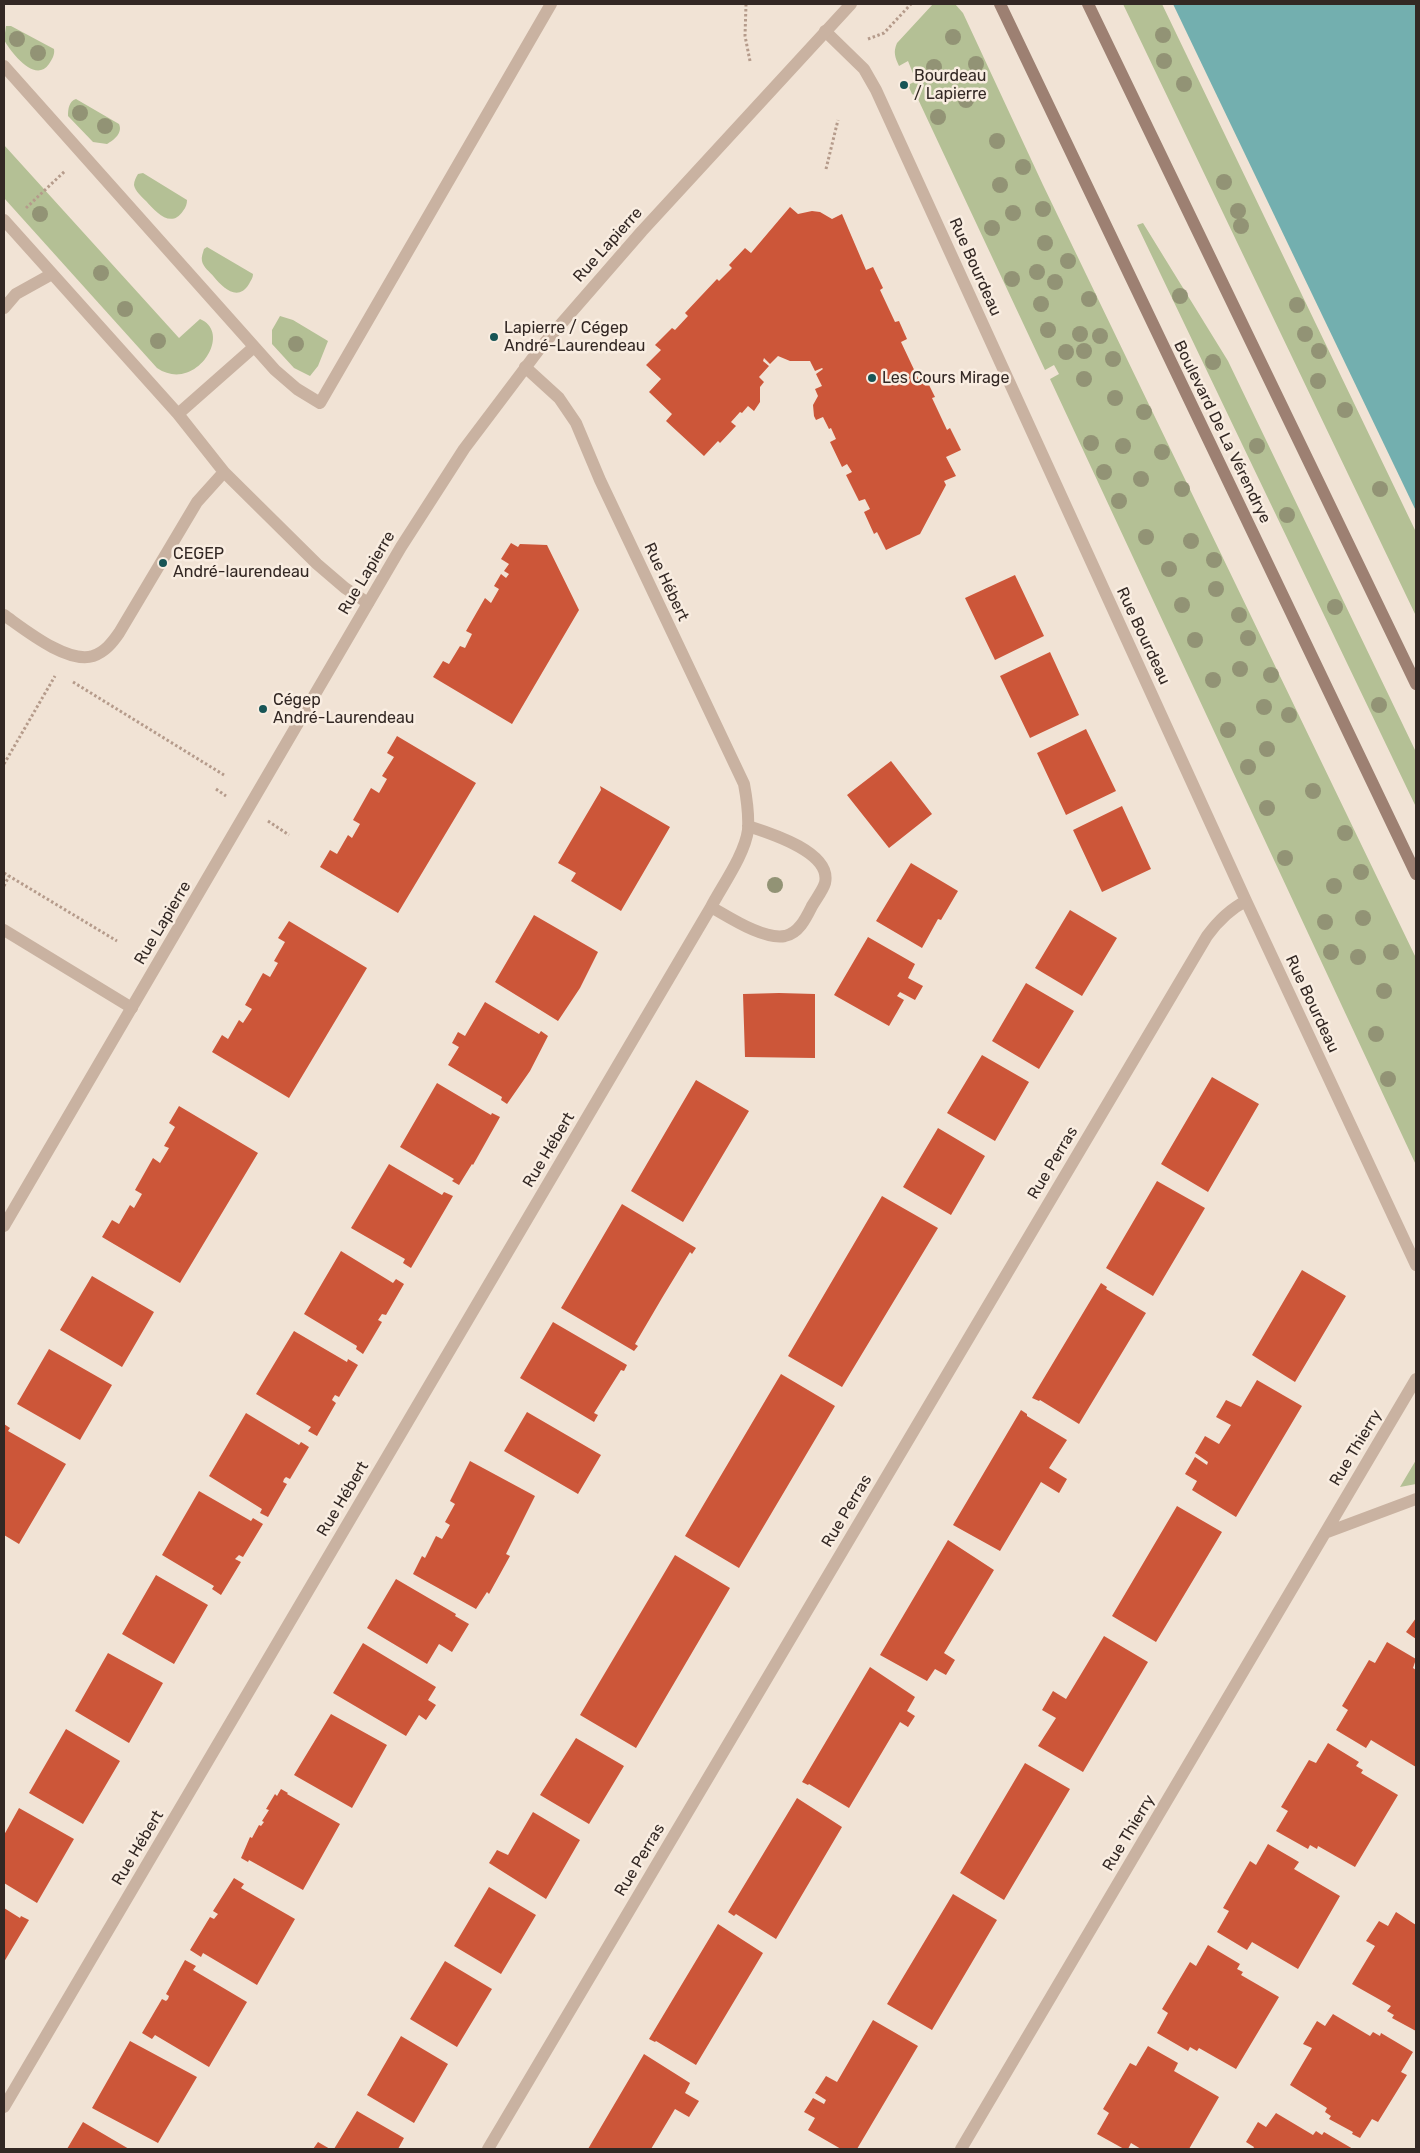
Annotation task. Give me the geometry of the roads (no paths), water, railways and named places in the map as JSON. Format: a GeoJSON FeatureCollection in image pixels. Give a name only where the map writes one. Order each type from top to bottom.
{"type":"FeatureCollection","features":[{"type":"Feature","properties":{"kind":"main road","name":"Boulevard De La Vérendrye"},"geometry":{"type":"LineString","coordinates":[[1000,4],[1416,874]]}},
{"type":"Feature","properties":{"kind":"main road"},"geometry":{"type":"LineString","coordinates":[[1088,4],[1416,684]]}},
{"type":"Feature","properties":{"kind":"street"},"geometry":{"type":"LineString","coordinates":[[4,66],[254,347],[287,381],[320,403],[551,4]]}},
{"type":"Feature","properties":{"kind":"street","name":"Rue Lapierre"},"geometry":{"type":"LineString","coordinates":[[4,1226],[401,546],[454,465],[525,367],[605,272],[851,4]]}},
{"type":"Feature","properties":{"kind":"street","name":"Rue Bourdeau"},"geometry":{"type":"LineString","coordinates":[[825,31],[864,69],[876,90],[1246,901],[1416,1265]]}},
{"type":"Feature","properties":{"kind":"street"},"geometry":{"type":"LineString","coordinates":[[4,220],[178,414],[224,472],[317,564],[345,588],[368,603]]}},
{"type":"Feature","properties":{"kind":"street"},"geometry":{"type":"LineString","coordinates":[[4,308],[16,294],[52,274]]}},
{"type":"Feature","properties":{"kind":"street"},"geometry":{"type":"LineString","coordinates":[[178,414],[254,347]]}},
{"type":"Feature","properties":{"kind":"street","name":"Rue Hébert"},"geometry":{"type":"LineString","coordinates":[[4,2107],[711,907],[740,854],[748,832],[748,806],[744,784],[604,488],[576,423],[559,398],[525,367]]}},
{"type":"Feature","properties":{"kind":"street"},"geometry":{"type":"LineString","coordinates":[[4,615],[66,654],[88,657],[103,651],[119,633],[197,502],[224,472]]}},
{"type":"Feature","properties":{"kind":"street"},"geometry":{"type":"LineString","coordinates":[[711,907],[755,930],[776,936],[786,936],[797,930],[803,923],[825,883],[825,872],[822,863],[812,855],[780,836],[748,826]]}},
{"type":"Feature","properties":{"kind":"street","name":"Rue Perras"},"geometry":{"type":"LineString","coordinates":[[488,2149],[1207,936],[1235,906],[1246,901]]}},
{"type":"Feature","properties":{"kind":"street"},"geometry":{"type":"LineString","coordinates":[[4,930],[132,1008]]}},
{"type":"Feature","properties":{"kind":"street","name":"Rue Thierry"},"geometry":{"type":"LineString","coordinates":[[961,2149],[1416,1379]]}},
{"type":"Feature","properties":{"kind":"street"},"geometry":{"type":"LineString","coordinates":[[1325,1533],[1416,1499]]}},
{"type":"Feature","properties":{"kind":"water"},"geometry":{"type":"Polygon","coordinates":[[[1173,4],[1416,4],[1416,511],[1173,4]]]}},
{"type":"Feature","properties":{"kind":"place","name":"Bourdeau / Lapierre"},"geometry":{"type":"Point","coordinates":[904,85]}},
{"type":"Feature","properties":{"kind":"place","name":"Lapierre / Cégep André-Laurendeau"},"geometry":{"type":"Point","coordinates":[494,337]}},
{"type":"Feature","properties":{"kind":"place","name":"Les Cours Mirage"},"geometry":{"type":"Point","coordinates":[872,378]}},
{"type":"Feature","properties":{"kind":"place","name":"CEGEP André-laurendeau"},"geometry":{"type":"Point","coordinates":[163,563]}},
{"type":"Feature","properties":{"kind":"place","name":"Cégep André-Laurendeau"},"geometry":{"type":"Point","coordinates":[263,709]}}]}
